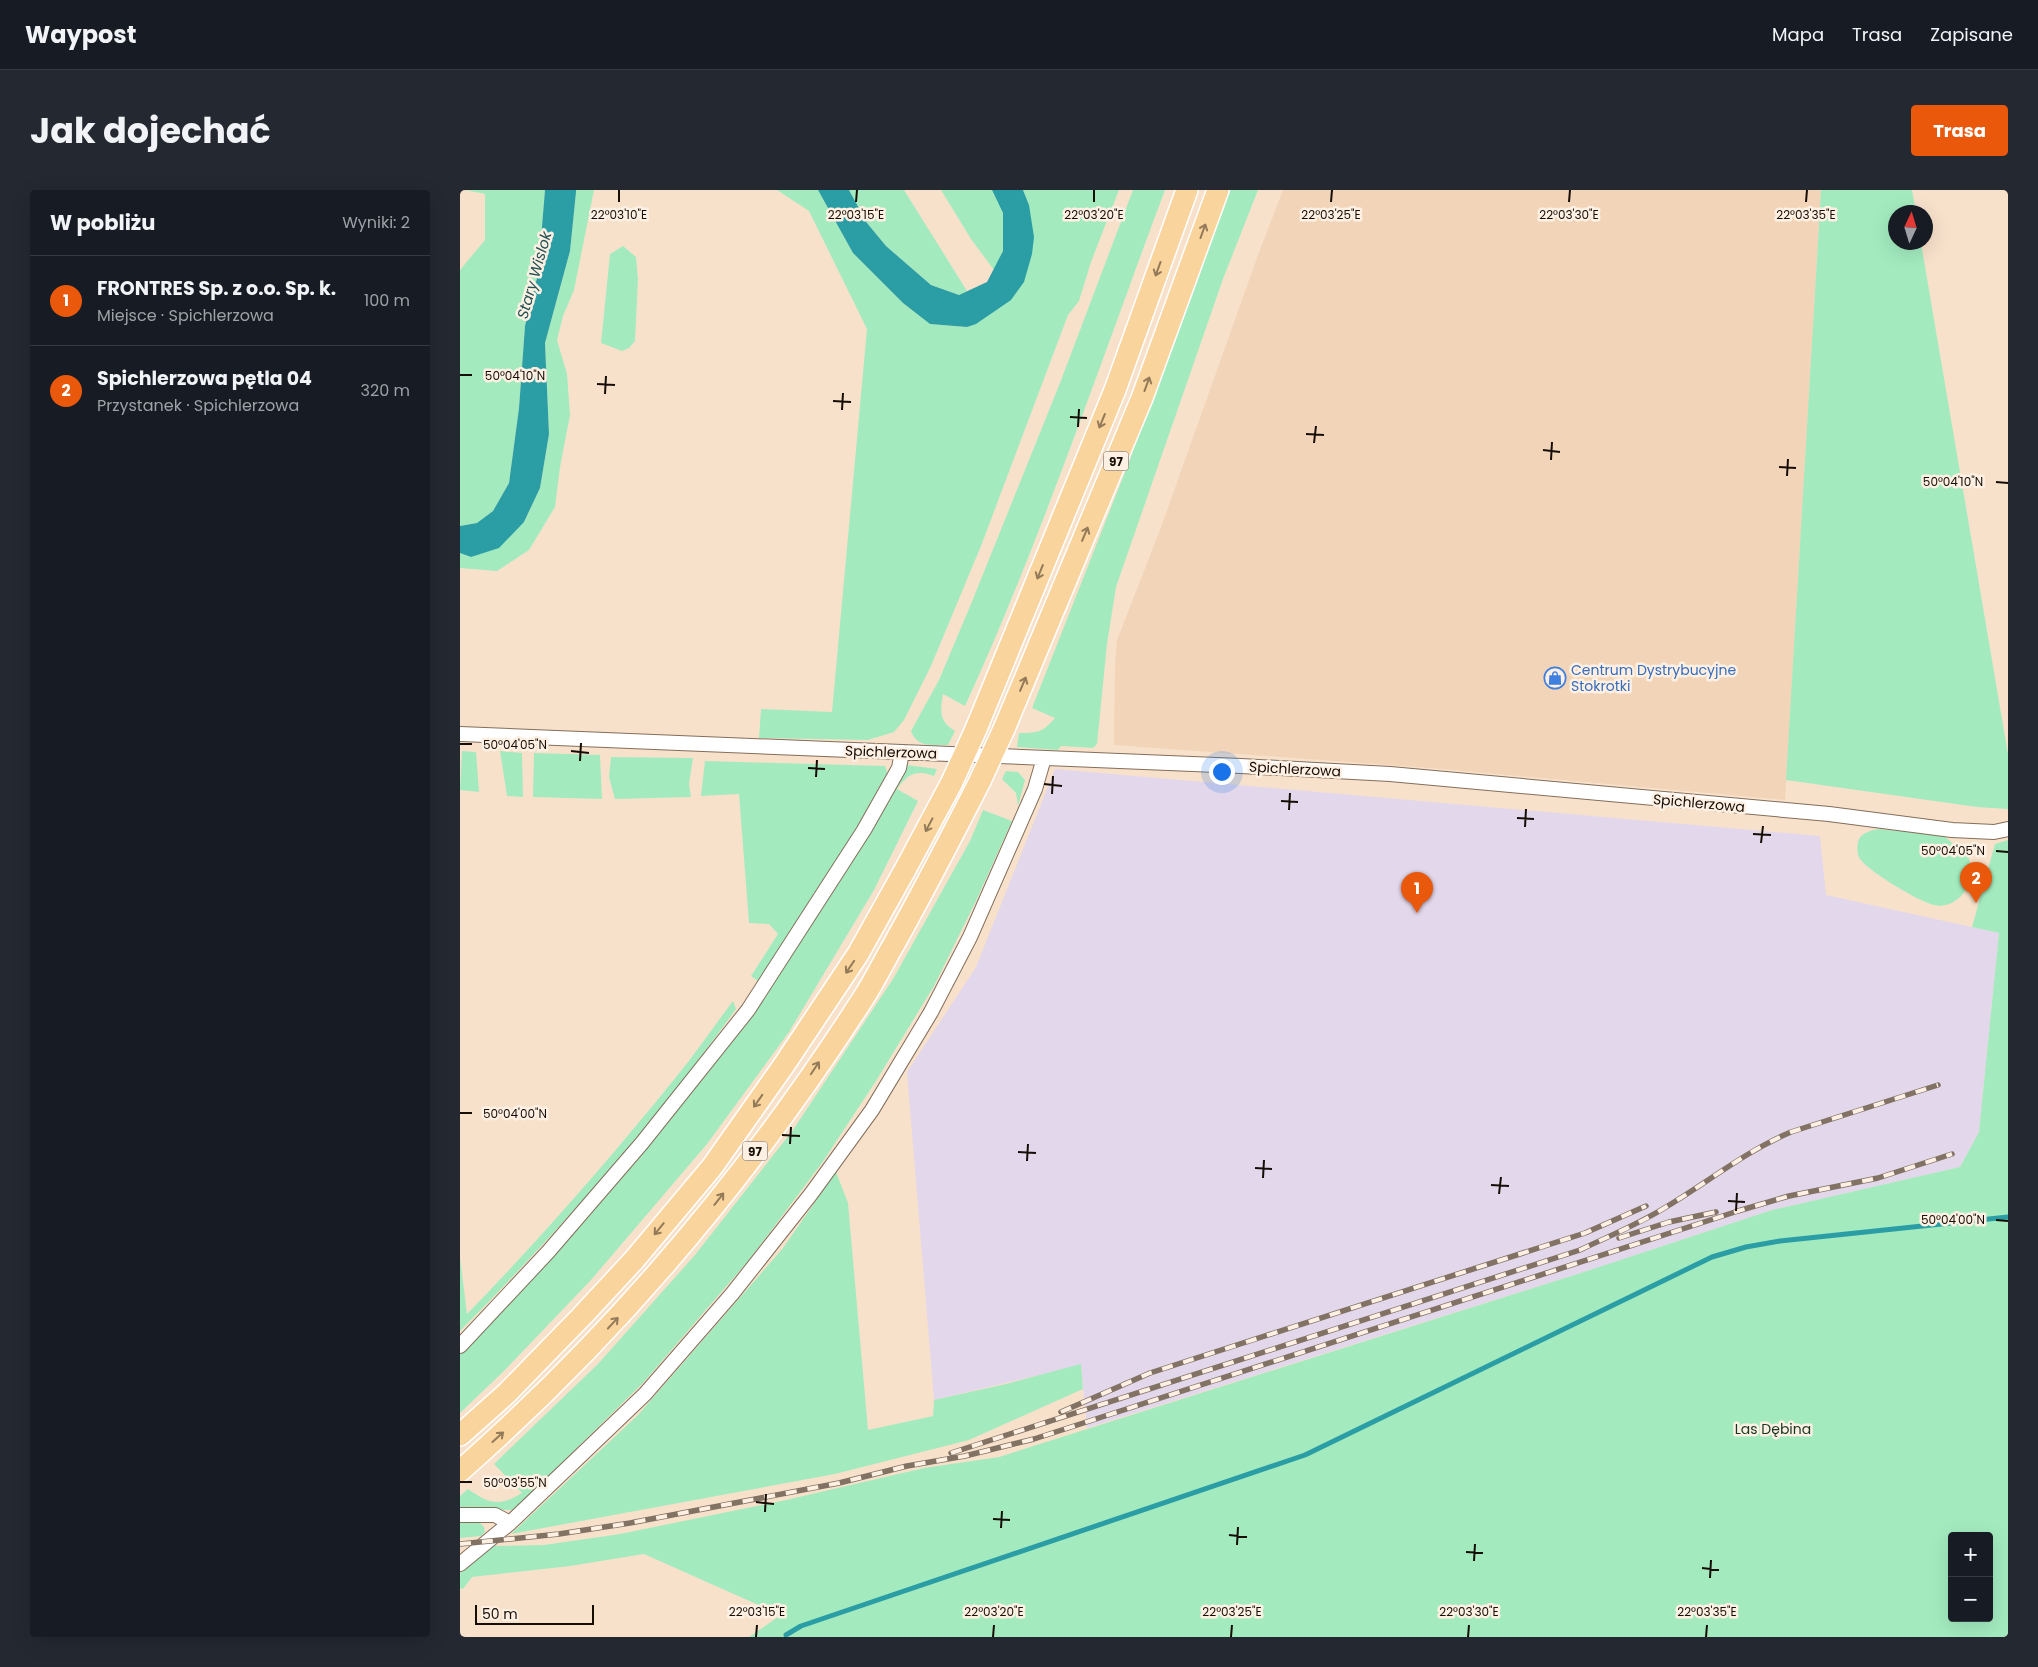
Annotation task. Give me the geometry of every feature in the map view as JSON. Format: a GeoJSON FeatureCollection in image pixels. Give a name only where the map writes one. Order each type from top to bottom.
{"type":"FeatureCollection","features":[{"type":"Feature","properties":{"kind":"main road","name":"97"},"geometry":{"type":"LineString","coordinates":[[460,1435],[507,1393],[582,1316],[634,1260],[712,1167],[784,1065],[858,954],[952,782],[976,729],[1115,390],[1186,190]]}},
{"type":"Feature","properties":{"kind":"main road","name":"97"},"geometry":{"type":"LineString","coordinates":[[461,1471],[521,1416],[614,1322],[676,1252],[725,1192],[793,1100],[864,996],[925,889],[980,782],[1004,730],[1142,398],[1218,190]]}},
{"type":"Feature","properties":{"kind":"street","name":"Spichlerzowa"},"geometry":{"type":"LineString","coordinates":[[460,734],[1390,774],[1829,814],[1952,830],[1994,832],[2008,829]]}},
{"type":"Feature","properties":{"kind":"street"},"geometry":{"type":"LineString","coordinates":[[460,1346],[548,1252],[636,1150],[748,1010],[864,830],[899,768],[902,752]]}},
{"type":"Feature","properties":{"kind":"street"},"geometry":{"type":"LineString","coordinates":[[460,1564],[510,1523],[645,1394],[732,1294],[811,1194],[872,1110],[931,1012],[970,937],[1035,788],[1044,758]]}},
{"type":"Feature","properties":{"kind":"street"},"geometry":{"type":"LineString","coordinates":[[460,1515],[495,1515],[510,1523]]}},
{"type":"Feature","properties":{"kind":"shaded area"},"geometry":{"type":"Polygon","coordinates":[[[1283,190],[1821,190],[1785,800],[1430,768],[1114,745],[1117,640],[1160,530],[1283,190]]]}},
{"type":"Feature","properties":{"kind":"shaded area"},"geometry":{"type":"Polygon","coordinates":[[[1055,769],[1820,836],[1826,895],[1999,933],[1979,1132],[1960,1167],[1772,1210],[1590,1270],[1087,1428],[1081,1365],[934,1400],[907,1072],[976,967],[1055,769]]]}},
{"type":"Feature","properties":{"kind":"green space"},"geometry":{"type":"Polygon","coordinates":[[[465,190],[545,190],[538,274],[525,326],[519,408],[509,483],[493,511],[477,523],[460,526],[460,270],[485,240],[485,194],[465,190]]]}},
{"type":"Feature","properties":{"kind":"green space"},"geometry":{"type":"Polygon","coordinates":[[[576,190],[594,190],[574,290],[563,316],[557,340],[567,374],[570,415],[560,467],[555,507],[529,550],[497,571],[460,568],[460,553],[471,557],[524,522],[540,488],[549,434],[545,343],[570,251],[576,190]]]}},
{"type":"Feature","properties":{"kind":"green space"},"geometry":{"type":"Polygon","coordinates":[[[777,190],[818,190],[853,253],[903,303],[930,324],[967,327],[1029,205],[1023,190],[1119,190],[1091,262],[1079,301],[1068,315],[981,546],[931,666],[904,720],[894,732],[868,740],[759,738],[761,709],[832,712],[867,329],[809,211],[777,190]]]}},
{"type":"Feature","properties":{"kind":"green space"},"geometry":{"type":"Polygon","coordinates":[[[849,190],[904,190],[967,291],[959,295],[931,285],[886,246],[867,223],[849,190]]]}},
{"type":"Feature","properties":{"kind":"green space"},"geometry":{"type":"Polygon","coordinates":[[[941,190],[992,190],[1003,213],[1003,251],[994,270],[971,239],[941,190]]]}},
{"type":"Feature","properties":{"kind":"green space"},"geometry":{"type":"Polygon","coordinates":[[[1133,190],[1165,190],[1070,450],[1020,579],[965,706],[943,694],[941,706],[943,720],[955,731],[948,745],[921,743],[911,731],[939,680],[971,604],[1060,383],[1133,190]]]}},
{"type":"Feature","properties":{"kind":"green space"},"geometry":{"type":"Polygon","coordinates":[[[1228,190],[1258,190],[1223,279],[1116,587],[1107,644],[1097,744],[1093,748],[1061,746],[1058,750],[1017,747],[1019,733],[1040,731],[1055,718],[1032,708],[1129,462],[1169,346],[1228,190]]]}},
{"type":"Feature","properties":{"kind":"green space"},"geometry":{"type":"Polygon","coordinates":[[[1821,190],[1912,190],[1915,205],[1888,205],[1888,250],[1922,250],[2008,754],[2008,809],[1977,807],[1786,780],[1821,190]]]}},
{"type":"Feature","properties":{"kind":"green space"},"geometry":{"type":"Polygon","coordinates":[[[623,246],[636,257],[638,279],[635,341],[629,348],[622,351],[601,343],[610,254],[623,246]]]}},
{"type":"Feature","properties":{"kind":"green space"},"geometry":{"type":"Polygon","coordinates":[[[462,751],[476,752],[479,792],[460,790],[462,751]]]}},
{"type":"Feature","properties":{"kind":"green space"},"geometry":{"type":"Polygon","coordinates":[[[500,751],[522,753],[523,797],[507,796],[500,751]]]}},
{"type":"Feature","properties":{"kind":"green space"},"geometry":{"type":"Polygon","coordinates":[[[534,753],[600,755],[602,799],[533,797],[534,753]]]}},
{"type":"Feature","properties":{"kind":"green space"},"geometry":{"type":"Polygon","coordinates":[[[611,757],[693,758],[689,784],[691,797],[615,799],[609,777],[611,757]]]}},
{"type":"Feature","properties":{"kind":"green space"},"geometry":{"type":"Polygon","coordinates":[[[705,761],[885,766],[888,774],[818,893],[758,981],[751,976],[778,934],[769,924],[749,923],[739,794],[701,796],[705,761]]]}},
{"type":"Feature","properties":{"kind":"green space"},"geometry":{"type":"Polygon","coordinates":[[[906,765],[937,769],[934,776],[917,773],[909,776],[897,789],[918,801],[874,890],[789,1032],[707,1144],[591,1280],[505,1370],[460,1413],[460,1351],[772,985],[873,826],[906,765]]]}},
{"type":"Feature","properties":{"kind":"green space"},"geometry":{"type":"Polygon","coordinates":[[[1006,771],[1018,772],[1025,780],[1018,806],[1016,793],[1002,779],[1006,771]]]}},
{"type":"Feature","properties":{"kind":"green space"},"geometry":{"type":"Polygon","coordinates":[[[983,810],[1012,821],[976,901],[934,986],[876,1081],[822,1163],[748,1261],[643,1383],[528,1496],[512,1510],[460,1508],[460,1496],[468,1489],[488,1501],[494,1502],[507,1500],[522,1493],[494,1464],[598,1364],[695,1255],[793,1130],[893,979],[970,841],[983,810]]]}},
{"type":"Feature","properties":{"kind":"green space"},"geometry":{"type":"Polygon","coordinates":[[[1879,829],[1943,836],[1962,850],[1969,859],[1971,869],[1967,887],[1962,895],[1947,905],[1938,906],[1912,895],[1870,869],[1859,857],[1857,850],[1858,842],[1863,834],[1879,829]]]}},
{"type":"Feature","properties":{"kind":"green space","name":"Las Dębina"},"geometry":{"type":"Polygon","coordinates":[[[2008,840],[2008,1637],[749,1637],[781,1615],[644,1554],[570,1566],[472,1577],[463,1589],[460,1588],[460,1573],[492,1546],[544,1545],[620,1534],[786,1500],[924,1468],[999,1457],[1590,1270],[1772,1210],[1960,1167],[1979,1132],[1999,933],[1972,927],[1995,844],[2008,840]]]}},
{"type":"Feature","properties":{"kind":"green space"},"geometry":{"type":"Polygon","coordinates":[[[733,1001],[736,1009],[705,1052],[639,1135],[533,1255],[460,1331],[460,1257],[467,1314],[548,1228],[626,1138],[683,1068],[733,1001]]]}},
{"type":"Feature","properties":{"kind":"green space"},"geometry":{"type":"Polygon","coordinates":[[[836,1172],[848,1203],[868,1430],[933,1416],[934,1400],[1006,1384],[1081,1364],[1083,1389],[969,1440],[835,1474],[511,1534],[638,1415],[783,1248],[836,1172]]]}},
{"type":"Feature","properties":{"kind":"green space"},"geometry":{"type":"Polygon","coordinates":[[[475,1518],[484,1527],[485,1532],[481,1536],[460,1538],[460,1519],[475,1518]]]}},
{"type":"Feature","properties":{"kind":"water"},"geometry":{"type":"Polygon","coordinates":[[[545,190],[576,190],[576,192],[570,251],[545,343],[549,434],[540,488],[524,522],[499,548],[471,557],[460,553],[460,526],[477,523],[493,511],[509,483],[519,408],[525,326],[538,274],[545,190]]]}},
{"type":"Feature","properties":{"kind":"water"},"geometry":{"type":"Polygon","coordinates":[[[818,190],[849,190],[867,223],[886,246],[931,285],[959,295],[987,282],[1003,251],[1003,213],[992,190],[1023,190],[1029,205],[1034,237],[1032,254],[1024,282],[1011,300],[976,324],[967,327],[930,324],[903,303],[853,253],[818,190]]]}},
{"type":"Feature","properties":{"kind":"waterway"},"geometry":{"type":"LineString","coordinates":[[786,1635],[801,1626],[1305,1455],[1712,1257],[1746,1247],[1780,1241],[2008,1217]]}},
{"type":"Feature","properties":{"kind":"railway"},"geometry":{"type":"LineString","coordinates":[[951,1453],[1580,1250],[1656,1213],[1743,1157],[1791,1132],[1938,1085]]}},
{"type":"Feature","properties":{"kind":"railway"},"geometry":{"type":"LineString","coordinates":[[460,1544],[559,1534],[630,1523],[839,1483],[907,1466],[965,1456],[1034,1439],[1738,1211],[1789,1196],[1878,1178],[1952,1154]]}},
{"type":"Feature","properties":{"kind":"railway"},"geometry":{"type":"LineString","coordinates":[[1061,1412],[1150,1373],[1585,1233],[1646,1206]]}},
{"type":"Feature","properties":{"kind":"railway"},"geometry":{"type":"LineString","coordinates":[[1619,1238],[1669,1222],[1716,1212]]}},
{"type":"Feature","properties":{"kind":"place","name":"Centrum Dystrybucyjne Stokrotki"},"geometry":{"type":"Point","coordinates":[1555,678]}},
{"type":"Feature","properties":{"kind":"place","name":"Spichlerzowa pętla 04"},"geometry":{"type":"Point","coordinates":[1976,903]}},
{"type":"Feature","properties":{"kind":"place","name":"FRONTRES Sp. z o.o. Sp. k."},"geometry":{"type":"Point","coordinates":[1417,913]}},
{"type":"Feature","properties":{"kind":"water label","name":"Stary Wislok"},"geometry":{"type":"Point","coordinates":[534,275]}}]}
